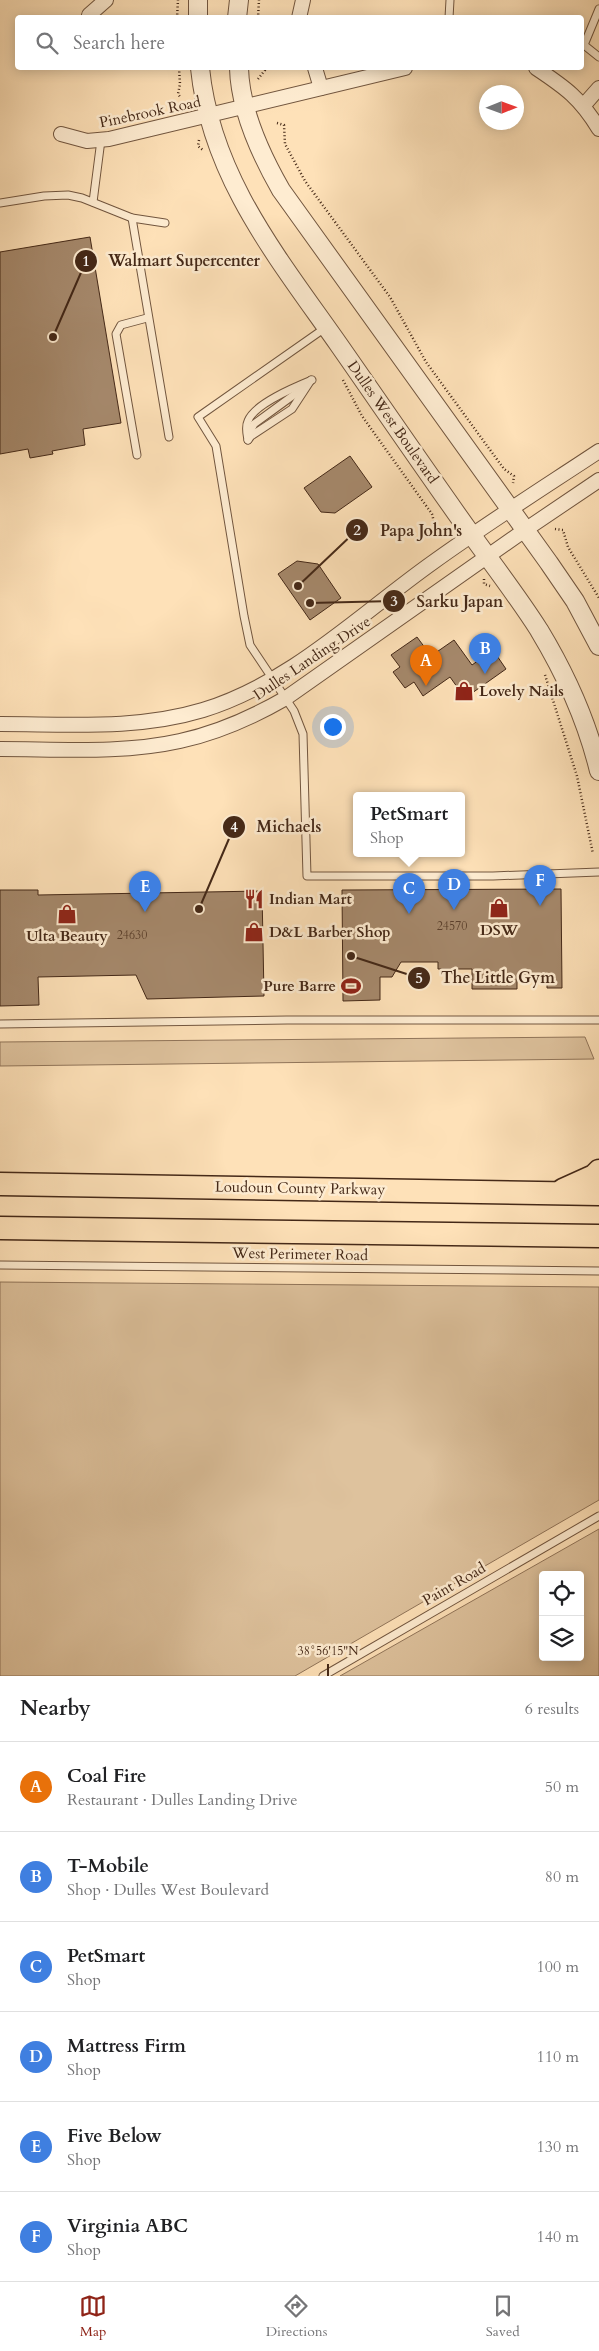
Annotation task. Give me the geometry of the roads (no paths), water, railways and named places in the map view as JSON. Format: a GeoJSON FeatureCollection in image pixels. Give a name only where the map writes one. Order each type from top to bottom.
{"type":"FeatureCollection","features":[{"type":"Feature","properties":{"kind":"main road"},"geometry":{"type":"LineString","coordinates":[[555,1193],[575,1186],[594,1176],[599,1171]]}},
{"type":"Feature","properties":{"kind":"main road","name":"Loudoun County Parkway"},"geometry":{"type":"LineString","coordinates":[[0,1184],[599,1194]]}},
{"type":"Feature","properties":{"kind":"main road"},"geometry":{"type":"LineString","coordinates":[[0,1228],[599,1236]]}},
{"type":"Feature","properties":{"kind":"street"},"geometry":{"type":"LineString","coordinates":[[89,15],[106,0]]}},
{"type":"Feature","properties":{"kind":"street"},"geometry":{"type":"LineString","coordinates":[[198,0],[198,15]]}},
{"type":"Feature","properties":{"kind":"street"},"geometry":{"type":"LineString","coordinates":[[237,15],[239,0]]}},
{"type":"Feature","properties":{"kind":"street"},"geometry":{"type":"LineString","coordinates":[[300,15],[303,0]]}},
{"type":"Feature","properties":{"kind":"street","name":"Dulles West Boulevard"},"geometry":{"type":"LineString","coordinates":[[200,70],[208,116],[223,163],[236,191],[326,327],[472,536],[520,601],[555,657],[581,714],[599,771]]}},
{"type":"Feature","properties":{"kind":"street"},"geometry":{"type":"LineString","coordinates":[[240,70],[247,107],[263,154],[282,190],[575,601],[599,646]]}},
{"type":"Feature","properties":{"kind":"street"},"geometry":{"type":"LineString","coordinates":[[316,70],[321,88]]}},
{"type":"Feature","properties":{"kind":"street","name":"Pinebrook Road"},"geometry":{"type":"LineString","coordinates":[[61,134],[86,141],[101,140],[247,107],[397,70]]}},
{"type":"Feature","properties":{"kind":"street"},"geometry":{"type":"LineString","coordinates":[[539,70],[567,89],[584,105],[599,129]]}},
{"type":"Feature","properties":{"kind":"street"},"geometry":{"type":"LineString","coordinates":[[584,105],[599,88]]}},
{"type":"Feature","properties":{"kind":"street","name":"Dulles Landing Drive"},"geometry":{"type":"LineString","coordinates":[[0,724],[122,724],[153,721],[204,709],[272,680],[312,653],[432,563],[599,451]]}},
{"type":"Feature","properties":{"kind":"street","name":"Dulles Landing Drive"},"geometry":{"type":"LineString","coordinates":[[0,749],[114,748],[180,741],[216,730],[262,712],[286,698],[599,480]]}},
{"type":"Feature","properties":{"kind":"lane"},"geometry":{"type":"LineString","coordinates":[[449,15],[450,0]]}},
{"type":"Feature","properties":{"kind":"lane"},"geometry":{"type":"LineString","coordinates":[[599,9],[584,44],[599,57]]}},
{"type":"Feature","properties":{"kind":"lane"},"geometry":{"type":"LineString","coordinates":[[93,202],[101,140]]}},
{"type":"Feature","properties":{"kind":"lane"},"geometry":{"type":"LineString","coordinates":[[0,203],[55,194],[75,196],[132,218],[165,223]]}},
{"type":"Feature","properties":{"kind":"lane"},"geometry":{"type":"LineString","coordinates":[[132,218],[147,318],[169,437]]}},
{"type":"Feature","properties":{"kind":"lane"},"geometry":{"type":"LineString","coordinates":[[137,455],[116,334],[121,325],[147,318]]}},
{"type":"Feature","properties":{"kind":"lane"},"geometry":{"type":"LineString","coordinates":[[326,327],[198,417],[216,446],[247,634],[255,654],[286,698],[300,725],[305,744],[307,876],[493,876],[599,872]]}},
{"type":"Feature","properties":{"kind":"lane"},"geometry":{"type":"LineString","coordinates":[[312,380],[287,402],[254,424],[248,438],[247,421],[251,414],[282,392],[312,380]]}},
{"type":"Feature","properties":{"kind":"lane"},"geometry":{"type":"LineString","coordinates":[[0,1024],[287,1020],[599,1020]]}},
{"type":"Feature","properties":{"kind":"lane","name":"West Perimeter Road"},"geometry":{"type":"LineString","coordinates":[[0,1265],[599,1271]]}},
{"type":"Feature","properties":{"kind":"lane","name":"Paint Road"},"geometry":{"type":"LineString","coordinates":[[323,1676],[599,1516]]}},
{"type":"Feature","properties":{"kind":"place","name":"Walmart Supercenter"},"geometry":{"type":"Point","coordinates":[53,337]}},
{"type":"Feature","properties":{"kind":"place","name":"Papa John's"},"geometry":{"type":"Point","coordinates":[298,586]}},
{"type":"Feature","properties":{"kind":"place","name":"Sarku Japan"},"geometry":{"type":"Point","coordinates":[310,603]}},
{"type":"Feature","properties":{"kind":"place","name":"T-Mobile"},"geometry":{"type":"Point","coordinates":[485,674]}},
{"type":"Feature","properties":{"kind":"place","name":"Coal Fire"},"geometry":{"type":"Point","coordinates":[426,686]}},
{"type":"Feature","properties":{"kind":"place","name":"Lovely Nails"},"geometry":{"type":"Point","coordinates":[464,691]}},
{"type":"Feature","properties":{"kind":"place","name":"Indian Mart"},"geometry":{"type":"Point","coordinates":[254,899]}},
{"type":"Feature","properties":{"kind":"place","name":"Virginia ABC"},"geometry":{"type":"Point","coordinates":[540,906]}},
{"type":"Feature","properties":{"kind":"place","name":"DSW"},"geometry":{"type":"Point","coordinates":[499,908]}},
{"type":"Feature","properties":{"kind":"place","name":"Michaels"},"geometry":{"type":"Point","coordinates":[199,909]}},
{"type":"Feature","properties":{"kind":"place","name":"Mattress Firm"},"geometry":{"type":"Point","coordinates":[454,910]}},
{"type":"Feature","properties":{"kind":"place","name":"Five Below"},"geometry":{"type":"Point","coordinates":[145,912]}},
{"type":"Feature","properties":{"kind":"place","name":"Ulta Beauty"},"geometry":{"type":"Point","coordinates":[67,914]}},
{"type":"Feature","properties":{"kind":"place","name":"PetSmart"},"geometry":{"type":"Point","coordinates":[409,914]}},
{"type":"Feature","properties":{"kind":"place","name":"D&L Barber Shop"},"geometry":{"type":"Point","coordinates":[254,932]}},
{"type":"Feature","properties":{"kind":"place","name":"The Little Gym"},"geometry":{"type":"Point","coordinates":[351,956]}},
{"type":"Feature","properties":{"kind":"place","name":"Pure Barre"},"geometry":{"type":"Point","coordinates":[351,986]}}]}
